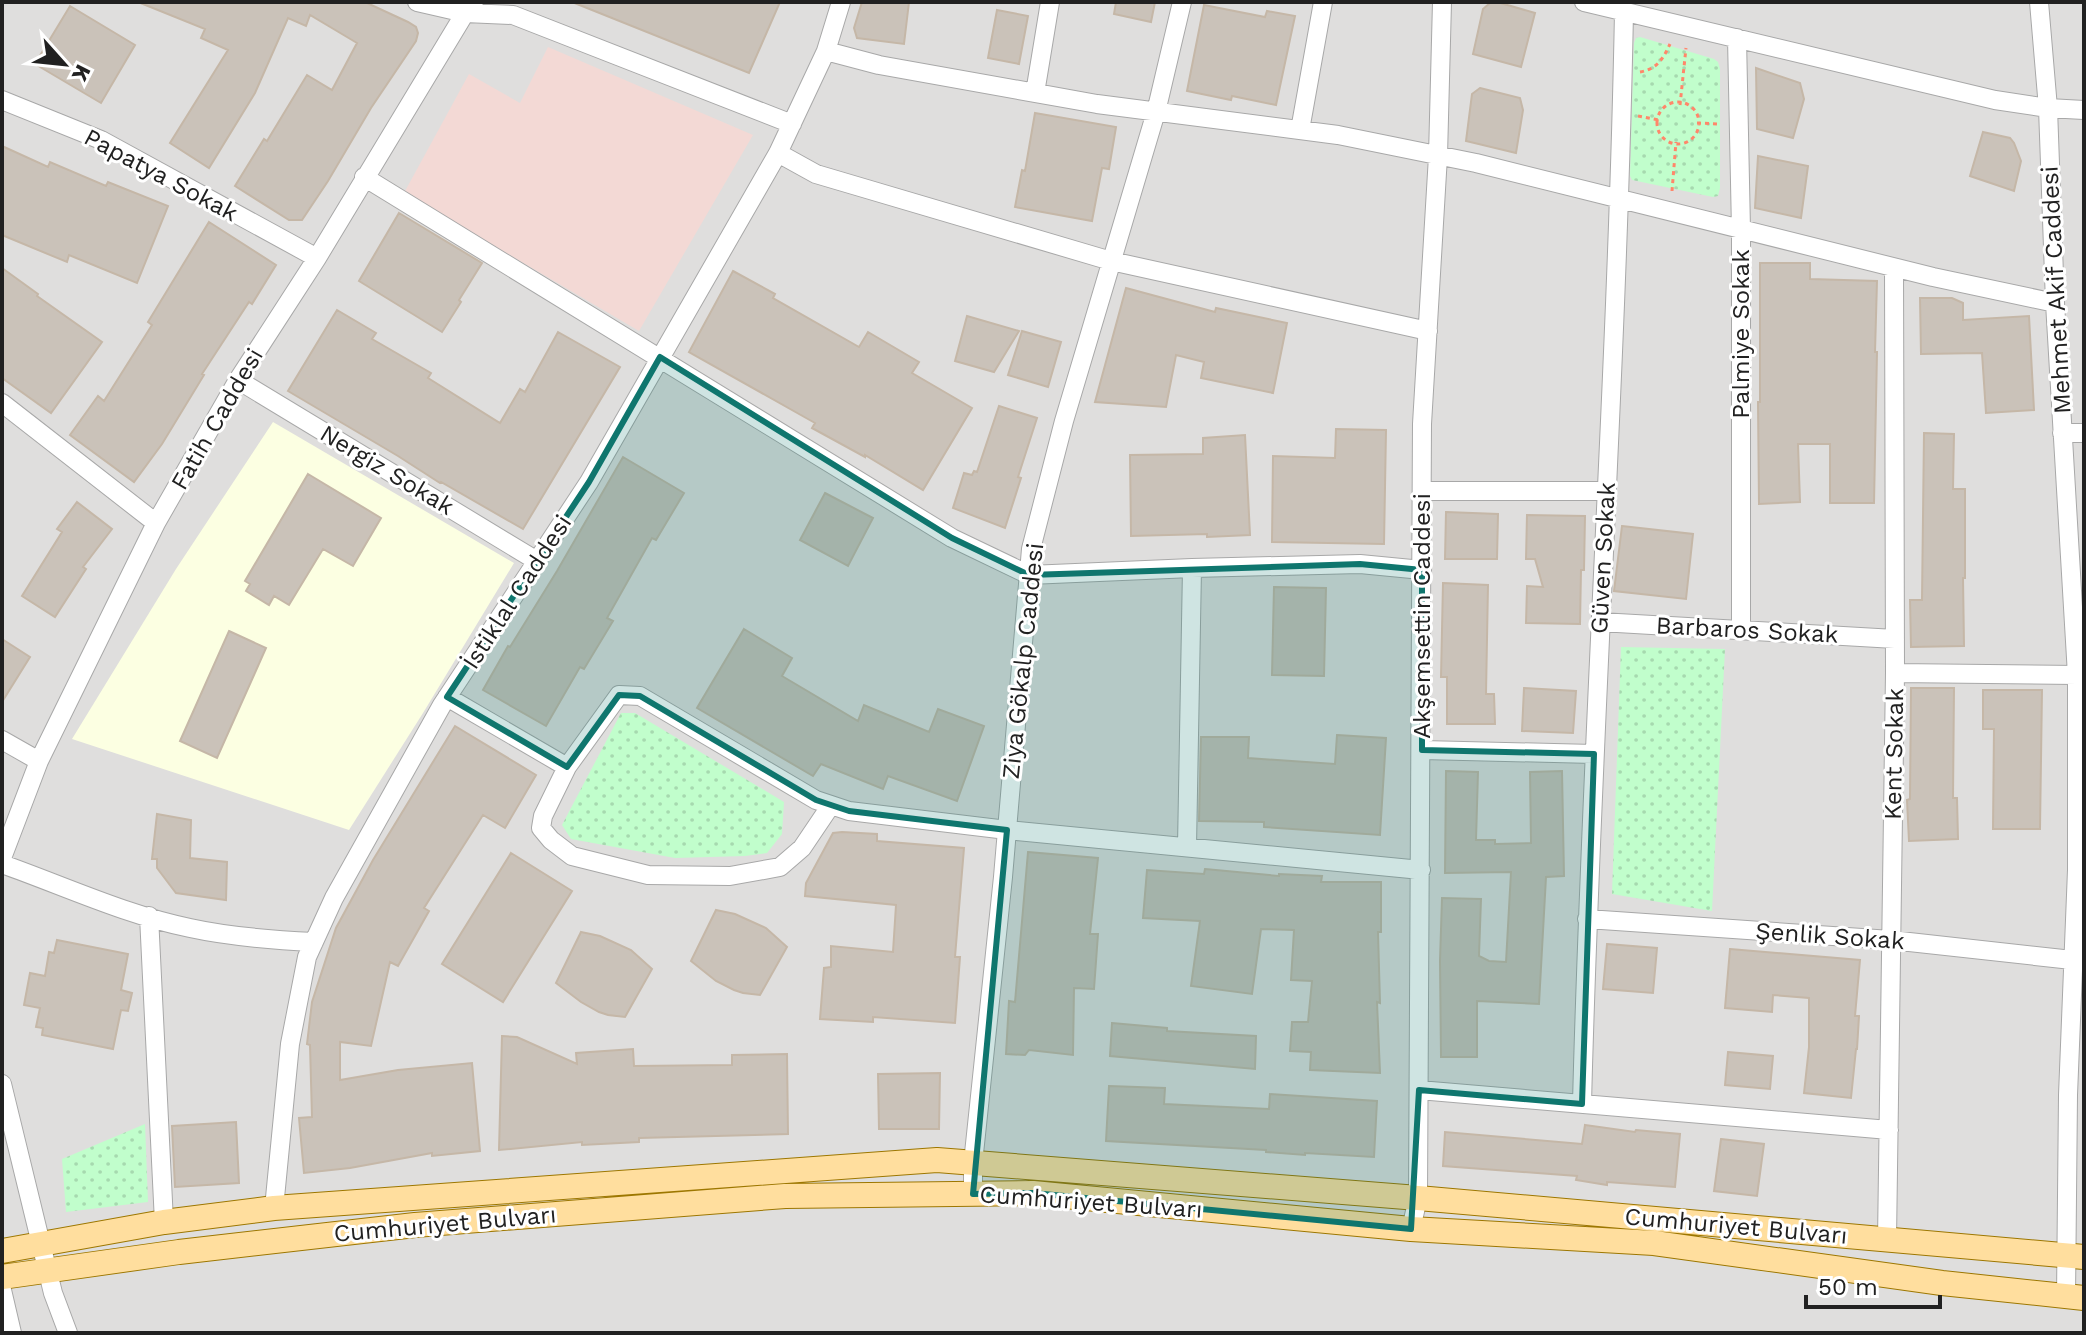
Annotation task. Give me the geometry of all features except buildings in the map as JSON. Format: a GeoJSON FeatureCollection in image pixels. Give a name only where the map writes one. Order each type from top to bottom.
{"type":"FeatureCollection","features":[{"type":"Feature","properties":{"kind":"main road","name":"Cumhuriyet Bulvarı"},"geometry":{"type":"LineString","coordinates":[[2,1251],[164,1222],[274,1208],[937,1160],[1418,1198],[2075,1257]]}},
{"type":"Feature","properties":{"kind":"main road","name":"Cumhuriyet Bulvarı"},"geometry":{"type":"LineString","coordinates":[[2,1277],[179,1252],[415,1225],[785,1196],[1033,1193],[1411,1229],[1654,1243],[2075,1298]]}},
{"type":"Feature","properties":{"kind":"street"},"geometry":{"type":"LineString","coordinates":[[417,2],[513,15],[792,124]]}},
{"type":"Feature","properties":{"kind":"street","name":"İstiklal Caddesi"},"geometry":{"type":"LineString","coordinates":[[274,1208],[290,1044],[307,957],[334,898],[447,697],[589,482],[778,153],[826,51],[841,2]]}},
{"type":"Feature","properties":{"kind":"street"},"geometry":{"type":"LineString","coordinates":[[1035,93],[1050,2]]}},
{"type":"Feature","properties":{"kind":"street","name":"Ziya Gökalp Caddesi"},"geometry":{"type":"LineString","coordinates":[[973,1194],[973,1163],[1007,830],[1031,549],[1064,421],[1156,112],[1182,2]]}},
{"type":"Feature","properties":{"kind":"street"},"geometry":{"type":"LineString","coordinates":[[1300,130],[1323,2]]}},
{"type":"Feature","properties":{"kind":"street","name":"Akşemsettin Caddesi"},"geometry":{"type":"LineString","coordinates":[[1411,1229],[1418,1198],[1422,424],[1438,156],[1442,2]]}},
{"type":"Feature","properties":{"kind":"street"},"geometry":{"type":"LineString","coordinates":[[1584,2],[1995,100],[2084,110]]}},
{"type":"Feature","properties":{"kind":"street","name":"Mehmet Akif Caddesi"},"geometry":{"type":"LineString","coordinates":[[2039,2],[2048,108],[2055,303],[2081,779],[2072,960],[2075,1298]]}},
{"type":"Feature","properties":{"kind":"street","name":"Fatih Caddesi"},"geometry":{"type":"LineString","coordinates":[[2,858],[39,761],[156,523],[238,380],[317,258],[469,8]]}},
{"type":"Feature","properties":{"kind":"street","name":"Güven Sokak"},"geometry":{"type":"LineString","coordinates":[[1582,1104],[1624,12]]}},
{"type":"Feature","properties":{"kind":"street","name":"Palmiye Sokak"},"geometry":{"type":"LineString","coordinates":[[1737,38],[1741,230],[1741,630]]}},
{"type":"Feature","properties":{"kind":"street"},"geometry":{"type":"LineString","coordinates":[[826,51],[879,65],[1097,104],[1338,135],[1619,199],[1894,268],[2055,303]]}},
{"type":"Feature","properties":{"kind":"street","name":"Papatya Sokak"},"geometry":{"type":"LineString","coordinates":[[2,100],[101,140],[317,258]]}},
{"type":"Feature","properties":{"kind":"street"},"geometry":{"type":"LineString","coordinates":[[778,153],[816,174],[1111,261],[1428,331]]}},
{"type":"Feature","properties":{"kind":"street"},"geometry":{"type":"LineString","coordinates":[[364,177],[952,538],[1029,575],[1360,564],[1422,570]]}},
{"type":"Feature","properties":{"kind":"street","name":"Kent Sokak"},"geometry":{"type":"LineString","coordinates":[[1887,1240],[1895,673],[1894,268]]}},
{"type":"Feature","properties":{"kind":"street","name":"Nergiz Sokak"},"geometry":{"type":"LineString","coordinates":[[238,380],[537,561]]}},
{"type":"Feature","properties":{"kind":"street"},"geometry":{"type":"LineString","coordinates":[[2,403],[156,523]]}},
{"type":"Feature","properties":{"kind":"street"},"geometry":{"type":"LineString","coordinates":[[2062,433],[2084,433]]}},
{"type":"Feature","properties":{"kind":"street"},"geometry":{"type":"LineString","coordinates":[[1422,491],[1606,491]]}},
{"type":"Feature","properties":{"kind":"street"},"geometry":{"type":"LineString","coordinates":[[1187,847],[1192,568]]}},
{"type":"Feature","properties":{"kind":"street","name":"Barbaros Sokak"},"geometry":{"type":"LineString","coordinates":[[1600,622],[1895,639]]}},
{"type":"Feature","properties":{"kind":"street"},"geometry":{"type":"LineString","coordinates":[[1895,673],[2077,675]]}},
{"type":"Feature","properties":{"kind":"street"},"geometry":{"type":"LineString","coordinates":[[831,805],[802,848],[780,867],[730,876],[648,875],[572,856],[541,828],[543,816],[567,767],[619,695],[640,696],[816,800],[831,805],[849,811],[1007,830],[1421,870]]}},
{"type":"Feature","properties":{"kind":"street"},"geometry":{"type":"LineString","coordinates":[[447,697],[567,767]]}},
{"type":"Feature","properties":{"kind":"street"},"geometry":{"type":"LineString","coordinates":[[2,740],[39,761]]}},
{"type":"Feature","properties":{"kind":"street"},"geometry":{"type":"LineString","coordinates":[[1422,750],[1594,754]]}},
{"type":"Feature","properties":{"kind":"street"},"geometry":{"type":"LineString","coordinates":[[2,864],[189,928],[259,939],[314,942]]}},
{"type":"Feature","properties":{"kind":"street"},"geometry":{"type":"LineString","coordinates":[[149,916],[164,1222]]}},
{"type":"Feature","properties":{"kind":"street","name":"Şenlik Sokak"},"geometry":{"type":"LineString","coordinates":[[1587,919],[1891,940],[2072,960]]}},
{"type":"Feature","properties":{"kind":"street"},"geometry":{"type":"LineString","coordinates":[[2,1084],[53,1293],[68,1333]]}},
{"type":"Feature","properties":{"kind":"street"},"geometry":{"type":"LineString","coordinates":[[2,1119],[3,1090]]}},
{"type":"Feature","properties":{"kind":"street"},"geometry":{"type":"LineString","coordinates":[[1419,1090],[1889,1130]]}},
{"type":"Feature","properties":{"kind":"street"},"geometry":{"type":"LineString","coordinates":[[2,1290],[12,1333]]}},
{"type":"Feature","properties":{"kind":"path"},"geometry":{"type":"LineString","coordinates":[[1630,73],[1652,69],[1660,62],[1670,44]]}},
{"type":"Feature","properties":{"kind":"path"},"geometry":{"type":"LineString","coordinates":[[1680,104],[1686,48]]}},
{"type":"Feature","properties":{"kind":"path"},"geometry":{"type":"LineString","coordinates":[[1669,103],[1680,104],[1690,105],[1695,110],[1698,123],[1695,137],[1689,142],[1676,144],[1663,139],[1657,119],[1669,103]]}},
{"type":"Feature","properties":{"kind":"path"},"geometry":{"type":"LineString","coordinates":[[1698,123],[1723,125]]}},
{"type":"Feature","properties":{"kind":"path"},"geometry":{"type":"LineString","coordinates":[[1672,191],[1676,144]]}},
{"type":"Feature","properties":{"kind":"highlighted area"},"geometry":{"type":"Polygon","coordinates":[[[660,357],[952,538],[1029,575],[1360,564],[1422,570],[1422,750],[1594,754],[1582,1104],[1419,1090],[1411,1229],[1033,1193],[973,1194],[1007,830],[849,811],[816,800],[640,696],[619,695],[567,767],[447,697],[589,482],[660,357]]]}},
{"type":"Feature","properties":{"kind":"shaded area"},"geometry":{"type":"Polygon","coordinates":[[[2,2],[2084,2],[2084,1333],[2,1333],[2,2]]]}},
{"type":"Feature","properties":{"kind":"shaded area"},"geometry":{"type":"Polygon","coordinates":[[[548,47],[753,135],[639,331],[404,193],[469,74],[520,103],[548,47]]]}},
{"type":"Feature","properties":{"kind":"shaded area"},"geometry":{"type":"Polygon","coordinates":[[[273,422],[514,563],[349,830],[72,739],[176,569],[273,422]]]}},
{"type":"Feature","properties":{"kind":"green space"},"geometry":{"type":"Polygon","coordinates":[[[1640,37],[1718,62],[1718,196],[1632,180],[1630,176],[1634,43],[1640,37]]]}},
{"type":"Feature","properties":{"kind":"green space"},"geometry":{"type":"Polygon","coordinates":[[[1621,647],[1725,649],[1712,911],[1612,894],[1621,647]]]}},
{"type":"Feature","properties":{"kind":"green space"},"geometry":{"type":"Polygon","coordinates":[[[621,713],[635,713],[784,802],[782,834],[767,853],[675,858],[571,839],[562,825],[621,713]]]}},
{"type":"Feature","properties":{"kind":"green space"},"geometry":{"type":"Polygon","coordinates":[[[145,1124],[148,1202],[66,1212],[62,1159],[145,1124]]]}}]}
